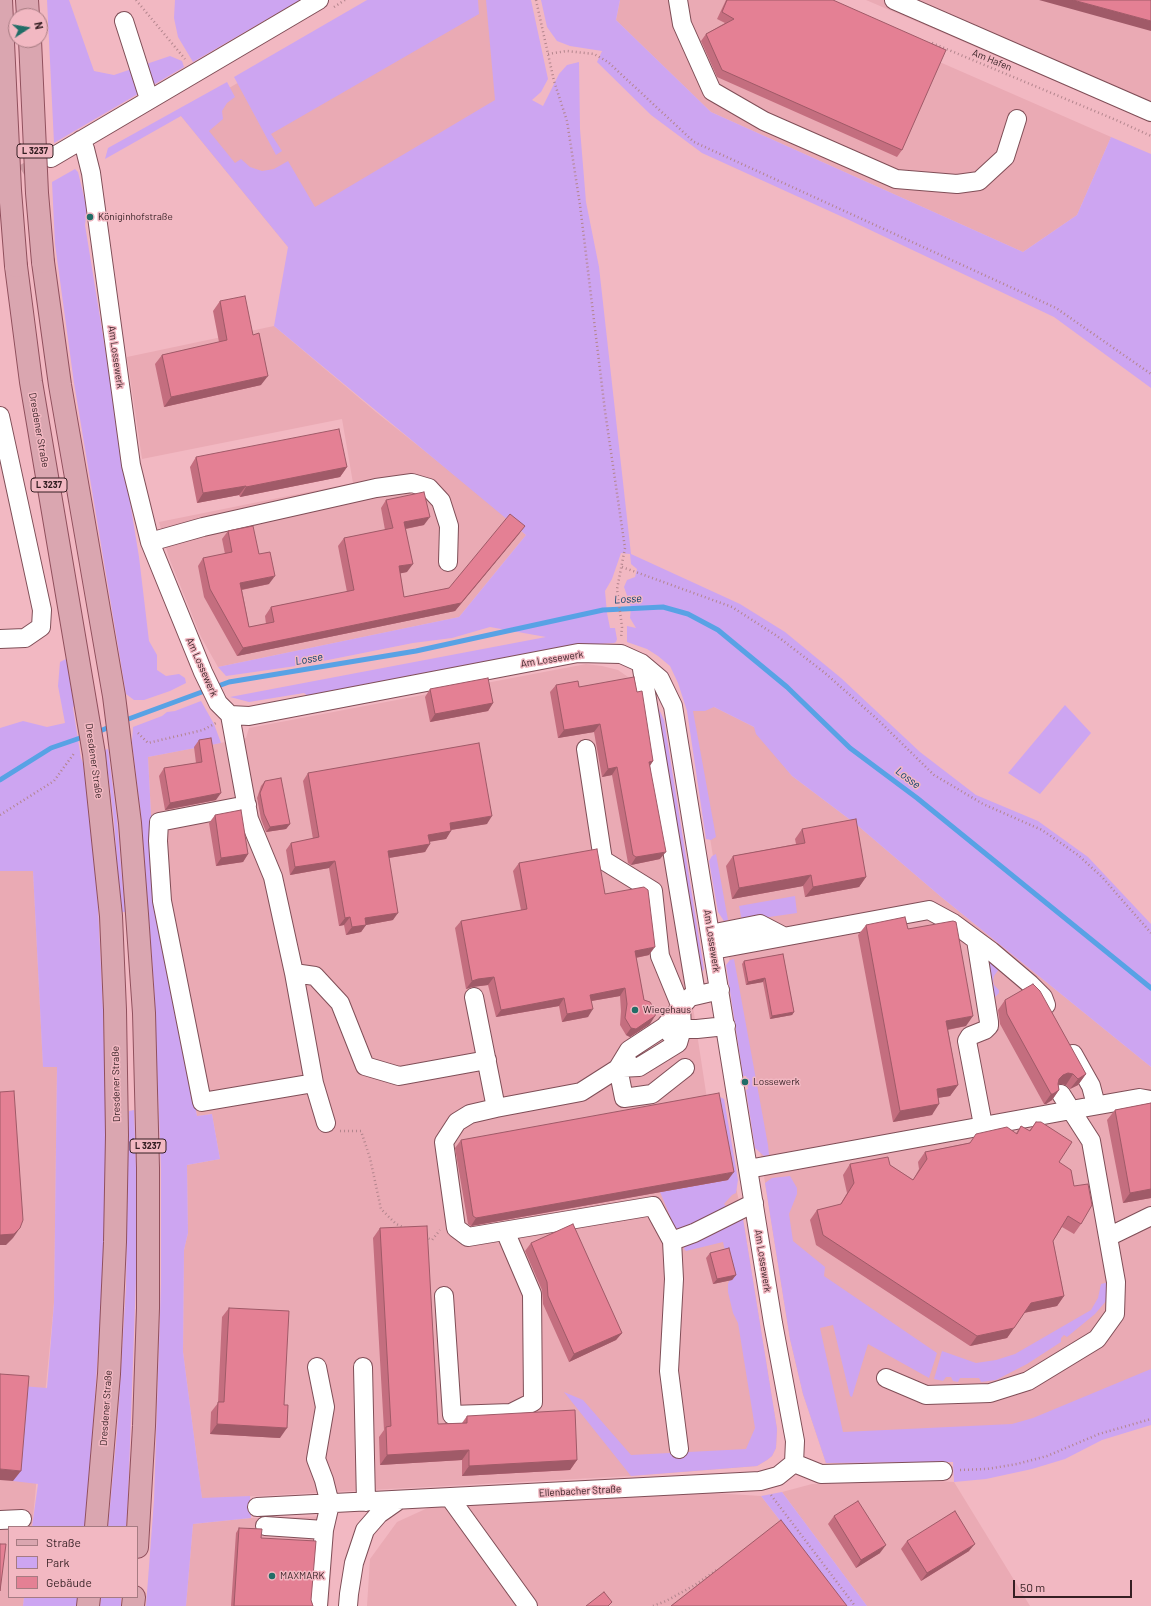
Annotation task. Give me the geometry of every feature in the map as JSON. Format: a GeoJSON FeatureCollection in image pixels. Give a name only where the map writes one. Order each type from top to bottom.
{"type":"FeatureCollection","features":[{"type":"Feature","properties":{"kind":"main road","name":"Dresdener Straße"},"geometry":{"type":"LineString","coordinates":[[1,0],[10,190],[16,266],[31,382],[86,704],[86,752],[111,916],[115,1010],[117,1135],[115,1242],[109,1374],[96,1526]]}},
{"type":"Feature","properties":{"kind":"main road","name":"L 3237"},"geometry":{"type":"LineString","coordinates":[[30,48],[37,193],[43,262],[60,385],[114,696],[127,737],[130,823],[138,914],[147,1085],[148,1308],[144,1426],[138,1530]]}},
{"type":"Feature","properties":{"kind":"street"},"geometry":{"type":"LineString","coordinates":[[51,158],[319,0]]}},
{"type":"Feature","properties":{"kind":"street"},"geometry":{"type":"LineString","coordinates":[[678,0],[682,24],[712,91],[764,121],[896,179],[957,184],[979,181],[1005,157],[1017,119]]}},
{"type":"Feature","properties":{"kind":"street"},"geometry":{"type":"LineString","coordinates":[[894,0],[1151,112]]}},
{"type":"Feature","properties":{"kind":"street"},"geometry":{"type":"LineString","coordinates":[[124,21],[150,100]]}},
{"type":"Feature","properties":{"kind":"street","name":"Am Lossewerk"},"geometry":{"type":"LineString","coordinates":[[81,140],[85,149],[91,173],[131,465],[150,542],[203,672],[224,709],[249,716],[578,653],[621,654],[641,663],[660,679],[673,706],[773,1323],[795,1441],[794,1463]]}},
{"type":"Feature","properties":{"kind":"street"},"geometry":{"type":"LineString","coordinates":[[0,416],[42,610],[42,627],[25,638],[0,639]]}},
{"type":"Feature","properties":{"kind":"street"},"geometry":{"type":"LineString","coordinates":[[150,542],[203,527],[376,488],[412,483],[429,488],[441,501],[449,526],[448,562]]}},
{"type":"Feature","properties":{"kind":"street"},"geometry":{"type":"LineString","coordinates":[[641,663],[696,994]]}},
{"type":"Feature","properties":{"kind":"street"},"geometry":{"type":"LineString","coordinates":[[224,709],[249,819],[273,877],[294,972],[314,1082],[326,1123]]}},
{"type":"Feature","properties":{"kind":"street"},"geometry":{"type":"LineString","coordinates":[[586,749],[603,860],[652,891],[660,956],[681,1007],[682,1029]]}},
{"type":"Feature","properties":{"kind":"street"},"geometry":{"type":"LineString","coordinates":[[247,805],[160,822],[158,841],[162,901],[202,1102],[307,1085],[314,1082]]}},
{"type":"Feature","properties":{"kind":"street"},"geometry":{"type":"LineString","coordinates":[[712,942],[760,924],[783,936],[929,910],[952,923],[976,940],[1030,984],[1043,997],[1054,1018]]}},
{"type":"Feature","properties":{"kind":"street"},"geometry":{"type":"LineString","coordinates":[[976,940],[989,1022],[985,1030],[970,1036],[967,1041],[983,1126]]}},
{"type":"Feature","properties":{"kind":"street"},"geometry":{"type":"LineString","coordinates":[[294,972],[315,976],[340,1003],[365,1066],[399,1076],[487,1060]]}},
{"type":"Feature","properties":{"kind":"street"},"geometry":{"type":"LineString","coordinates":[[685,1068],[652,1094],[624,1098],[618,1068],[628,1050],[664,1027],[690,997],[696,994],[720,990]]}},
{"type":"Feature","properties":{"kind":"street"},"geometry":{"type":"LineString","coordinates":[[474,997],[496,1108]]}},
{"type":"Feature","properties":{"kind":"street"},"geometry":{"type":"LineString","coordinates":[[679,1449],[669,1371],[674,1279],[672,1241],[653,1206],[468,1237],[456,1228],[444,1142],[457,1122],[470,1114],[581,1092],[682,1029],[726,1026]]}},
{"type":"Feature","properties":{"kind":"street"},"geometry":{"type":"LineString","coordinates":[[1065,1039],[1090,1086],[1096,1105]]}},
{"type":"Feature","properties":{"kind":"street"},"geometry":{"type":"LineString","coordinates":[[886,1378],[926,1395],[990,1393],[1028,1380],[1097,1339],[1116,1314],[1116,1282],[1091,1141],[1061,1094]]}},
{"type":"Feature","properties":{"kind":"street"},"geometry":{"type":"LineString","coordinates":[[748,1169],[1096,1105],[1140,1098],[1151,1100]]}},
{"type":"Feature","properties":{"kind":"street"},"geometry":{"type":"LineString","coordinates":[[672,1241],[694,1233],[754,1203]]}},
{"type":"Feature","properties":{"kind":"street"},"geometry":{"type":"LineString","coordinates":[[1108,1237],[1151,1216]]}},
{"type":"Feature","properties":{"kind":"street"},"geometry":{"type":"LineString","coordinates":[[444,1296],[452,1415],[511,1413],[533,1402],[532,1294],[505,1231]]}},
{"type":"Feature","properties":{"kind":"street"},"geometry":{"type":"LineString","coordinates":[[317,1367],[325,1407],[316,1459],[324,1480],[330,1504],[324,1530],[318,1606]]}},
{"type":"Feature","properties":{"kind":"street"},"geometry":{"type":"LineString","coordinates":[[362,1367],[366,1502]]}},
{"type":"Feature","properties":{"kind":"street"},"geometry":{"type":"LineString","coordinates":[[760,1481],[778,1476],[794,1463],[820,1474],[943,1471]]}},
{"type":"Feature","properties":{"kind":"street","name":"Ellenbacher Straße"},"geometry":{"type":"LineString","coordinates":[[257,1507],[760,1481]]}},
{"type":"Feature","properties":{"kind":"street"},"geometry":{"type":"LineString","coordinates":[[450,1498],[528,1606]]}},
{"type":"Feature","properties":{"kind":"street"},"geometry":{"type":"LineString","coordinates":[[348,1606],[354,1563],[365,1530],[378,1514],[400,1500]]}},
{"type":"Feature","properties":{"kind":"street"},"geometry":{"type":"LineString","coordinates":[[0,1520],[22,1519]]}},
{"type":"Feature","properties":{"kind":"street"},"geometry":{"type":"LineString","coordinates":[[265,1526],[324,1530]]}},
{"type":"Feature","properties":{"kind":"path"},"geometry":{"type":"LineString","coordinates":[[136,0],[184,57],[193,74]]}},
{"type":"Feature","properties":{"kind":"path"},"geometry":{"type":"LineString","coordinates":[[536,0],[554,82],[567,121],[578,198],[605,411],[625,548],[617,589],[622,627]]}},
{"type":"Feature","properties":{"kind":"path","name":"Am Hafen"},"geometry":{"type":"LineString","coordinates":[[928,42],[1151,136]]}},
{"type":"Feature","properties":{"kind":"path"},"geometry":{"type":"LineString","coordinates":[[548,54],[567,51],[594,54],[608,62],[694,142],[1056,308],[1151,374]]}},
{"type":"Feature","properties":{"kind":"path"},"geometry":{"type":"LineString","coordinates":[[622,568],[732,607],[777,636],[825,673],[878,720],[934,774],[983,804],[1042,830],[1078,855],[1102,876],[1151,933]]}},
{"type":"Feature","properties":{"kind":"path"},"geometry":{"type":"LineString","coordinates":[[127,737],[148,743],[203,730],[224,709]]}},
{"type":"Feature","properties":{"kind":"path"},"geometry":{"type":"LineString","coordinates":[[0,815],[54,781],[86,752]]}},
{"type":"Feature","properties":{"kind":"path"},"geometry":{"type":"LineString","coordinates":[[326,1123],[331,1131],[361,1131],[370,1158],[381,1208],[396,1224],[408,1229]]}},
{"type":"Feature","properties":{"kind":"path"},"geometry":{"type":"LineString","coordinates":[[420,1235],[432,1240],[447,1222],[455,1220]]}},
{"type":"Feature","properties":{"kind":"path"},"geometry":{"type":"LineString","coordinates":[[943,1471],[987,1469],[1016,1464],[1047,1456],[1099,1434],[1151,1418]]}},
{"type":"Feature","properties":{"kind":"path"},"geometry":{"type":"LineString","coordinates":[[760,1481],[855,1606]]}},
{"type":"Feature","properties":{"kind":"path"},"geometry":{"type":"LineString","coordinates":[[653,1606],[666,1601],[695,1585],[721,1567]]}},
{"type":"Feature","properties":{"kind":"path"},"geometry":{"type":"LineString","coordinates":[[660,1606],[666,1601]]}},
{"type":"Feature","properties":{"kind":"shaded area"},"geometry":{"type":"Polygon","coordinates":[[[380,0],[520,0],[532,100],[288,247],[181,116],[380,0]]]}},
{"type":"Feature","properties":{"kind":"shaded area"},"geometry":{"type":"Polygon","coordinates":[[[620,0],[798,0],[1111,137],[1077,215],[1023,252],[711,112],[616,20],[620,0]]]}},
{"type":"Feature","properties":{"kind":"shaded area"},"geometry":{"type":"Polygon","coordinates":[[[866,0],[1151,0],[1151,123],[1139,117],[866,0]]]}},
{"type":"Feature","properties":{"kind":"shaded area"},"geometry":{"type":"Polygon","coordinates":[[[274,326],[376,412],[492,505],[526,535],[459,617],[218,667],[201,637],[169,558],[159,522],[353,483],[342,419],[142,459],[127,357],[274,326]]]}},
{"type":"Feature","properties":{"kind":"shaded area"},"geometry":{"type":"Polygon","coordinates":[[[586,664],[618,670],[638,684],[689,981],[707,1099],[734,1178],[744,1225],[777,1429],[776,1448],[772,1456],[757,1466],[631,1476],[202,1499],[183,1352],[184,1250],[188,1233],[187,1165],[220,1159],[212,1114],[197,1116],[155,891],[148,757],[246,738],[249,728],[586,664]]]}},
{"type":"Feature","properties":{"kind":"shaded area"},"geometry":{"type":"Polygon","coordinates":[[[689,706],[714,707],[754,727],[792,776],[857,825],[940,896],[1151,1067],[1151,1412],[826,1463],[803,1394],[790,1339],[689,706]]]}},
{"type":"Feature","properties":{"kind":"shaded area"},"geometry":{"type":"Polygon","coordinates":[[[33,870],[43,1066],[57,1067],[54,1303],[32,1526],[8,1526],[8,1598],[24,1598],[23,1606],[0,1606],[0,871],[33,870]]]}},
{"type":"Feature","properties":{"kind":"shaded area"},"geometry":{"type":"Polygon","coordinates":[[[938,1481],[954,1482],[1030,1606],[867,1606],[782,1492],[812,1484],[938,1481]]]}},
{"type":"Feature","properties":{"kind":"shaded area"},"geometry":{"type":"Polygon","coordinates":[[[713,1493],[761,1496],[846,1606],[367,1606],[370,1559],[397,1522],[432,1506],[713,1493]]]}},
{"type":"Feature","properties":{"kind":"shaded area"},"geometry":{"type":"Polygon","coordinates":[[[335,1516],[329,1606],[186,1606],[193,1524],[251,1518],[335,1516]]]}},
{"type":"Feature","properties":{"kind":"green space"},"geometry":{"type":"Polygon","coordinates":[[[47,0],[69,0],[94,71],[114,75],[170,56],[182,61],[184,67],[54,143],[47,0]]]}},
{"type":"Feature","properties":{"kind":"green space"},"geometry":{"type":"Polygon","coordinates":[[[175,0],[300,0],[193,62],[178,37],[174,18],[175,0]]]}},
{"type":"Feature","properties":{"kind":"green space"},"geometry":{"type":"Polygon","coordinates":[[[367,0],[478,0],[479,14],[271,134],[282,151],[276,155],[234,77],[367,0]]]}},
{"type":"Feature","properties":{"kind":"green space"},"geometry":{"type":"Polygon","coordinates":[[[486,0],[531,0],[548,79],[541,92],[532,100],[543,106],[559,74],[567,65],[579,62],[580,129],[586,202],[599,267],[631,554],[740,604],[785,632],[841,678],[920,752],[976,795],[1038,821],[1088,857],[1151,924],[1151,1067],[940,896],[857,825],[792,776],[756,734],[754,727],[714,707],[705,711],[693,711],[716,837],[711,840],[706,839],[687,711],[678,683],[670,666],[658,656],[647,649],[627,642],[627,626],[636,628],[630,618],[631,607],[624,587],[627,580],[635,577],[637,569],[631,564],[630,554],[621,553],[612,579],[605,591],[610,628],[615,628],[617,639],[614,643],[565,646],[308,696],[304,693],[249,702],[230,697],[546,637],[490,627],[452,638],[413,643],[303,665],[226,676],[218,667],[459,617],[526,535],[274,326],[288,247],[181,116],[105,159],[108,148],[227,82],[235,97],[227,103],[222,111],[223,119],[209,131],[235,163],[241,159],[250,167],[262,171],[274,169],[288,161],[315,207],[495,100],[486,0]]]}},
{"type":"Feature","properties":{"kind":"green space"},"geometry":{"type":"Polygon","coordinates":[[[541,0],[620,0],[616,20],[711,112],[1023,252],[1077,215],[1111,137],[1151,154],[1151,388],[1054,317],[847,219],[702,153],[651,115],[597,62],[602,51],[570,46],[557,41],[547,27],[541,0]]]}},
{"type":"Feature","properties":{"kind":"green space"},"geometry":{"type":"Polygon","coordinates":[[[75,169],[78,172],[87,209],[85,225],[139,557],[149,641],[157,655],[157,670],[166,676],[179,674],[185,678],[186,683],[170,691],[144,700],[134,700],[126,694],[74,383],[55,244],[52,182],[75,169]]]}},
{"type":"Feature","properties":{"kind":"green space"},"geometry":{"type":"Polygon","coordinates":[[[68,658],[75,703],[73,708],[87,788],[93,834],[103,1010],[105,1086],[106,1183],[103,1278],[86,1526],[32,1526],[38,1484],[13,1481],[21,1386],[47,1388],[54,1303],[57,1067],[43,1067],[33,871],[0,871],[0,728],[23,721],[47,727],[65,723],[58,686],[60,662],[68,658]]]}},
{"type":"Feature","properties":{"kind":"green space"},"geometry":{"type":"Polygon","coordinates":[[[201,701],[214,724],[221,743],[148,757],[155,891],[197,1116],[212,1114],[220,1159],[187,1165],[188,1233],[184,1250],[183,1352],[202,1498],[250,1496],[251,1518],[193,1524],[186,1606],[146,1606],[154,1500],[161,1284],[161,1168],[154,985],[141,815],[132,742],[133,727],[162,716],[167,712],[175,711],[201,701]]]}},
{"type":"Feature","properties":{"kind":"green space"},"geometry":{"type":"Polygon","coordinates":[[[653,701],[658,707],[664,720],[704,969],[701,973],[653,701]]]}},
{"type":"Feature","properties":{"kind":"green space"},"geometry":{"type":"Polygon","coordinates":[[[1065,705],[1091,733],[1040,794],[1008,773],[1065,705]]]}},
{"type":"Feature","properties":{"kind":"green space"},"geometry":{"type":"Polygon","coordinates":[[[108,749],[117,820],[125,912],[121,912],[114,821],[105,750],[108,749]]]}},
{"type":"Feature","properties":{"kind":"green space"},"geometry":{"type":"Polygon","coordinates":[[[716,854],[728,920],[724,921],[718,912],[709,861],[712,856],[716,854]]]}},
{"type":"Feature","properties":{"kind":"green space"},"geometry":{"type":"Polygon","coordinates":[[[795,896],[797,913],[742,921],[739,906],[795,896]]]}},
{"type":"Feature","properties":{"kind":"green space"},"geometry":{"type":"Polygon","coordinates":[[[982,953],[999,969],[994,976],[993,981],[994,985],[999,990],[999,993],[993,999],[982,953]]]}},
{"type":"Feature","properties":{"kind":"green space"},"geometry":{"type":"Polygon","coordinates":[[[734,959],[768,1145],[769,1155],[764,1156],[755,1148],[746,1090],[748,1089],[746,1076],[743,1076],[726,965],[730,960],[734,959]]]}},
{"type":"Feature","properties":{"kind":"green space"},"geometry":{"type":"Polygon","coordinates":[[[720,1097],[724,1099],[738,1180],[736,1193],[732,1195],[724,1204],[727,1207],[725,1209],[679,1229],[675,1228],[660,1192],[728,1180],[707,1100],[720,1097]]]}},
{"type":"Feature","properties":{"kind":"green space"},"geometry":{"type":"Polygon","coordinates":[[[134,1110],[136,1167],[136,1278],[128,1499],[126,1526],[108,1526],[117,1432],[126,1287],[129,1111],[134,1110]]]}},
{"type":"Feature","properties":{"kind":"green space"},"geometry":{"type":"Polygon","coordinates":[[[790,1176],[797,1188],[797,1194],[789,1214],[793,1241],[825,1267],[824,1276],[937,1353],[929,1378],[868,1344],[852,1397],[850,1396],[833,1325],[820,1328],[843,1432],[1012,1424],[1033,1418],[1151,1369],[1151,1425],[1102,1440],[1065,1459],[1032,1469],[986,1479],[954,1482],[953,1462],[826,1463],[803,1394],[790,1339],[765,1183],[772,1178],[790,1176]]]}},
{"type":"Feature","properties":{"kind":"green space"},"geometry":{"type":"Polygon","coordinates":[[[743,1219],[777,1429],[776,1448],[772,1456],[757,1466],[631,1476],[564,1392],[583,1400],[631,1455],[746,1449],[755,1428],[738,1323],[733,1313],[728,1292],[728,1284],[731,1277],[723,1242],[686,1251],[684,1249],[685,1245],[743,1219]]]}},
{"type":"Feature","properties":{"kind":"green space"},"geometry":{"type":"Polygon","coordinates":[[[1101,1284],[1108,1284],[1109,1294],[1106,1301],[1095,1314],[1067,1337],[1064,1335],[1061,1338],[1061,1342],[1027,1364],[996,1380],[981,1382],[979,1378],[960,1378],[958,1382],[953,1381],[951,1377],[946,1377],[943,1381],[934,1379],[942,1351],[976,1363],[996,1360],[1015,1354],[1091,1310],[1098,1298],[1101,1284]]]}},
{"type":"Feature","properties":{"kind":"green space"},"geometry":{"type":"Polygon","coordinates":[[[782,1492],[867,1606],[846,1606],[761,1496],[782,1492]]]}},
{"type":"Feature","properties":{"kind":"green space"},"geometry":{"type":"Polygon","coordinates":[[[24,1598],[79,1598],[78,1606],[23,1606],[24,1598]]]}},
{"type":"Feature","properties":{"kind":"green space"},"geometry":{"type":"Polygon","coordinates":[[[101,1598],[121,1598],[121,1606],[100,1606],[101,1598]]]}},
{"type":"Feature","properties":{"kind":"building"},"geometry":{"type":"Polygon","coordinates":[[[727,0],[833,0],[946,50],[902,150],[722,70],[706,34],[734,19],[722,12],[727,0]]]}},
{"type":"Feature","properties":{"kind":"building"},"geometry":{"type":"Polygon","coordinates":[[[1073,0],[1151,0],[1151,21],[1073,0]]]}},
{"type":"Feature","properties":{"kind":"building"},"geometry":{"type":"Polygon","coordinates":[[[245,296],[253,335],[259,333],[268,376],[171,397],[162,355],[227,340],[220,301],[245,296]]]}},
{"type":"Feature","properties":{"kind":"building"},"geometry":{"type":"Polygon","coordinates":[[[339,429],[347,467],[246,487],[203,493],[196,457],[339,429]]]}},
{"type":"Feature","properties":{"kind":"building"},"geometry":{"type":"Polygon","coordinates":[[[424,492],[430,517],[404,522],[413,564],[399,566],[404,597],[449,588],[510,514],[525,526],[461,603],[243,648],[210,589],[203,558],[232,552],[228,531],[253,526],[259,554],[270,552],[275,576],[240,583],[249,627],[274,622],[271,607],[354,590],[344,538],[393,528],[386,500],[424,492]]]}},
{"type":"Feature","properties":{"kind":"building"},"geometry":{"type":"Polygon","coordinates":[[[634,677],[637,692],[642,691],[653,761],[649,762],[666,852],[636,857],[633,855],[617,767],[608,769],[600,724],[564,730],[556,685],[578,681],[579,687],[634,677]]]}},
{"type":"Feature","properties":{"kind":"building"},"geometry":{"type":"Polygon","coordinates":[[[488,678],[493,703],[435,714],[430,689],[488,678]]]}},
{"type":"Feature","properties":{"kind":"building"},"geometry":{"type":"Polygon","coordinates":[[[211,738],[221,793],[170,803],[164,768],[202,762],[199,740],[211,738]]]}},
{"type":"Feature","properties":{"kind":"building"},"geometry":{"type":"Polygon","coordinates":[[[479,743],[492,816],[450,823],[451,831],[428,835],[430,844],[388,851],[398,913],[365,918],[366,925],[352,927],[350,917],[345,918],[335,861],[295,867],[291,843],[319,837],[308,773],[479,743]]]}},
{"type":"Feature","properties":{"kind":"building"},"geometry":{"type":"Polygon","coordinates":[[[281,778],[290,824],[270,827],[264,814],[260,793],[265,781],[281,778]]]}},
{"type":"Feature","properties":{"kind":"building"},"geometry":{"type":"Polygon","coordinates":[[[241,810],[248,854],[221,858],[215,815],[241,810]]]}},
{"type":"Feature","properties":{"kind":"building"},"geometry":{"type":"Polygon","coordinates":[[[856,819],[866,877],[813,887],[811,875],[739,888],[733,856],[805,843],[802,829],[856,819]]]}},
{"type":"Feature","properties":{"kind":"building"},"geometry":{"type":"Polygon","coordinates":[[[597,849],[605,894],[644,887],[648,890],[655,947],[635,951],[644,1000],[650,1002],[656,1012],[655,1016],[636,1029],[631,1028],[625,1018],[627,1004],[625,988],[590,995],[593,1009],[567,1014],[564,998],[501,1010],[494,977],[472,981],[461,921],[527,909],[519,863],[597,849]]]}},
{"type":"Feature","properties":{"kind":"building"},"geometry":{"type":"Polygon","coordinates":[[[905,917],[908,929],[953,921],[956,922],[973,1016],[946,1021],[958,1085],[937,1089],[939,1104],[900,1111],[866,925],[905,917]]]}},
{"type":"Feature","properties":{"kind":"building"},"geometry":{"type":"Polygon","coordinates":[[[783,954],[794,1012],[772,1016],[765,978],[748,982],[744,961],[783,954]]]}},
{"type":"Feature","properties":{"kind":"building"},"geometry":{"type":"Polygon","coordinates":[[[1033,984],[1040,991],[1086,1074],[1078,1079],[1073,1074],[1068,1073],[1063,1075],[1059,1079],[1059,1090],[1053,1094],[1051,1094],[1007,1014],[1005,1000],[1033,984]]]}},
{"type":"Feature","properties":{"kind":"building"},"geometry":{"type":"Polygon","coordinates":[[[14,1091],[23,1220],[20,1228],[14,1234],[0,1235],[0,1092],[14,1091]]]}},
{"type":"Feature","properties":{"kind":"building"},"geometry":{"type":"Polygon","coordinates":[[[719,1093],[734,1172],[476,1218],[473,1216],[461,1140],[719,1093]]]}},
{"type":"Feature","properties":{"kind":"building"},"geometry":{"type":"Polygon","coordinates":[[[1151,1103],[1151,1189],[1130,1193],[1115,1110],[1151,1103]]]}},
{"type":"Feature","properties":{"kind":"building"},"geometry":{"type":"Polygon","coordinates":[[[1036,1122],[1041,1122],[1072,1142],[1059,1162],[1071,1170],[1074,1186],[1088,1184],[1092,1205],[1081,1224],[1068,1216],[1053,1241],[1064,1296],[1031,1303],[1014,1328],[977,1336],[823,1235],[817,1210],[841,1204],[854,1183],[850,1164],[888,1157],[890,1165],[913,1180],[927,1159],[925,1152],[970,1143],[976,1134],[1007,1127],[1017,1134],[1021,1126],[1030,1131],[1036,1122]]]}},
{"type":"Feature","properties":{"kind":"building"},"geometry":{"type":"Polygon","coordinates":[[[573,1224],[622,1333],[574,1354],[548,1296],[547,1282],[531,1243],[573,1224]]]}},
{"type":"Feature","properties":{"kind":"building"},"geometry":{"type":"Polygon","coordinates":[[[427,1226],[438,1424],[467,1423],[467,1416],[575,1410],[577,1460],[469,1466],[469,1450],[387,1455],[386,1427],[391,1426],[380,1228],[427,1226]]]}},
{"type":"Feature","properties":{"kind":"building"},"geometry":{"type":"Polygon","coordinates":[[[729,1248],[736,1275],[717,1279],[710,1253],[729,1248]]]}},
{"type":"Feature","properties":{"kind":"building"},"geometry":{"type":"Polygon","coordinates":[[[229,1308],[289,1311],[284,1405],[288,1405],[287,1428],[217,1424],[218,1402],[224,1402],[229,1308]]]}},
{"type":"Feature","properties":{"kind":"building"},"geometry":{"type":"Polygon","coordinates":[[[0,1374],[29,1376],[21,1471],[0,1469],[0,1374]]]}},
{"type":"Feature","properties":{"kind":"building"},"geometry":{"type":"Polygon","coordinates":[[[858,1501],[886,1545],[861,1560],[834,1516],[858,1501]]]}},
{"type":"Feature","properties":{"kind":"building"},"geometry":{"type":"Polygon","coordinates":[[[955,1511],[975,1544],[927,1573],[907,1541],[955,1511]]]}},
{"type":"Feature","properties":{"kind":"building"},"geometry":{"type":"Polygon","coordinates":[[[781,1520],[847,1606],[671,1606],[781,1520]]]}},
{"type":"Feature","properties":{"kind":"building","name":"MAXMARK"},"geometry":{"type":"Polygon","coordinates":[[[239,1528],[262,1529],[261,1538],[316,1541],[311,1600],[313,1606],[234,1606],[239,1528]]]}},
{"type":"Feature","properties":{"kind":"building"},"geometry":{"type":"Polygon","coordinates":[[[0,1544],[6,1544],[0,1591],[0,1544]]]}},
{"type":"Feature","properties":{"kind":"building"},"geometry":{"type":"Polygon","coordinates":[[[604,1592],[612,1602],[608,1606],[586,1606],[604,1592]]]}},
{"type":"Feature","properties":{"kind":"waterway","name":"Losse"},"geometry":{"type":"LineString","coordinates":[[123,721],[229,682],[416,651],[603,610],[663,607],[688,614],[718,630],[787,687],[850,748],[917,798],[1151,988]]}},
{"type":"Feature","properties":{"kind":"waterway","name":"Losse"},"geometry":{"type":"LineString","coordinates":[[95,733],[112,726]]}},
{"type":"Feature","properties":{"kind":"waterway","name":"Losse"},"geometry":{"type":"LineString","coordinates":[[0,780],[51,748],[86,736]]}},
{"type":"Feature","properties":{"kind":"tunnel"},"geometry":{"type":"LineString","coordinates":[[0,187],[47,160]]}},
{"type":"Feature","properties":{"kind":"place","name":"Königinhofstraße"},"geometry":{"type":"Point","coordinates":[90,217]}},
{"type":"Feature","properties":{"kind":"place","name":"Wiegehaus"},"geometry":{"type":"Point","coordinates":[635,1010]}},
{"type":"Feature","properties":{"kind":"place","name":"Lossewerk"},"geometry":{"type":"Point","coordinates":[745,1082]}},
{"type":"Feature","properties":{"kind":"place","name":"MAXMARK"},"geometry":{"type":"Point","coordinates":[272,1576]}}]}
